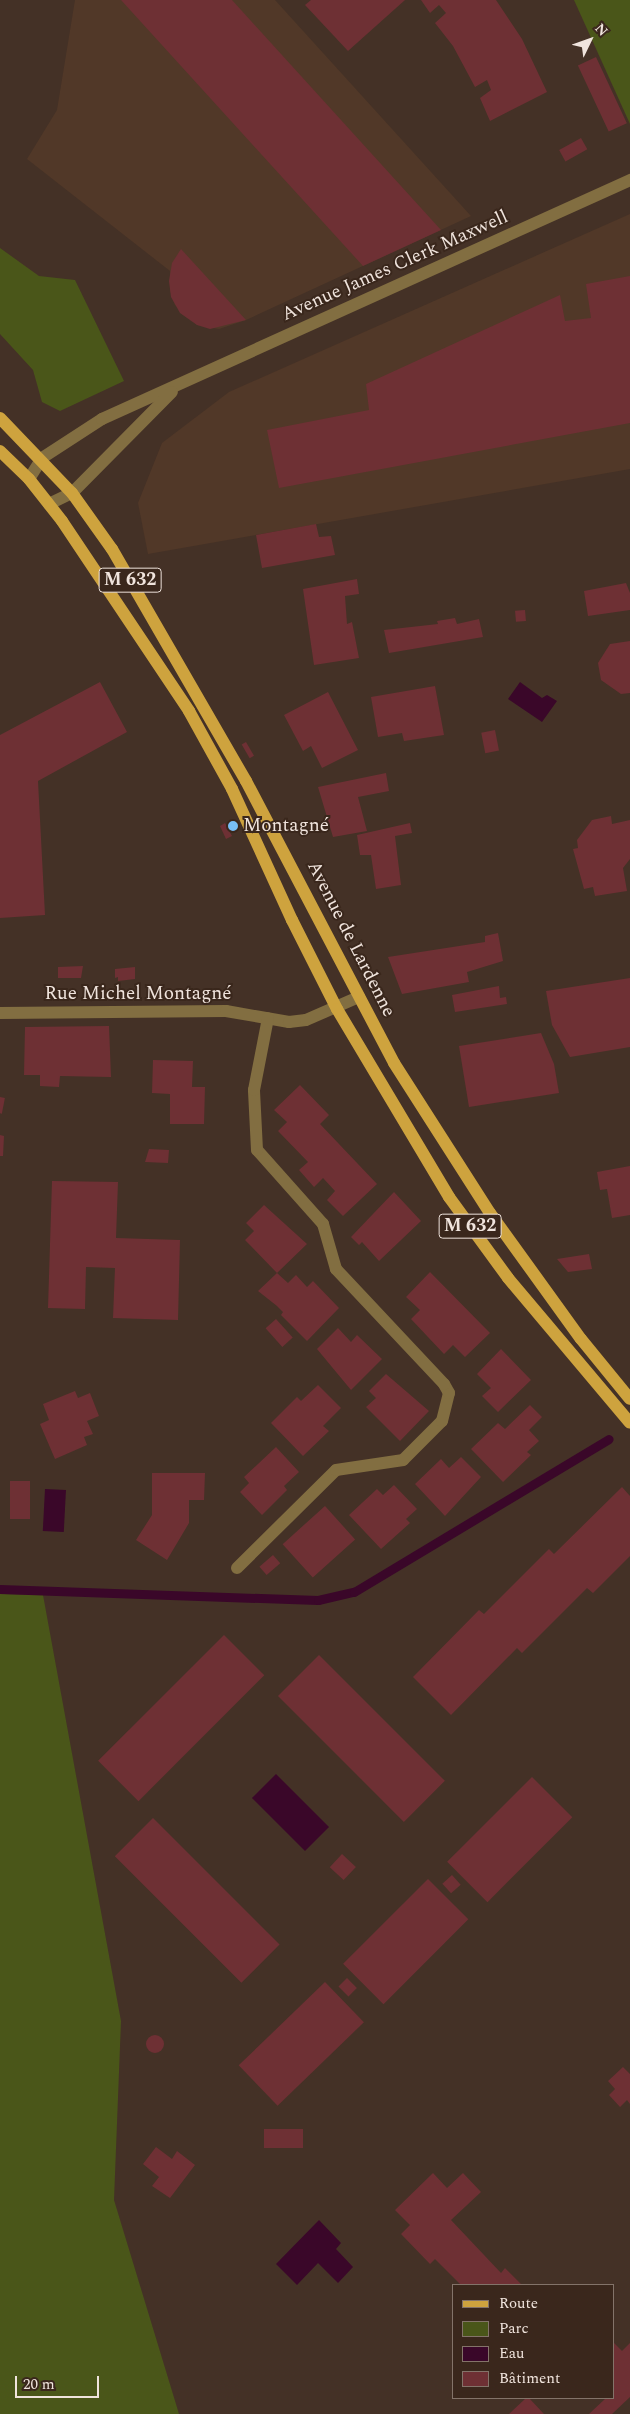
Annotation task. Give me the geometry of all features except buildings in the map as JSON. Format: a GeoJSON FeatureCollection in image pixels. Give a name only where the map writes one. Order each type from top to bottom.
{"type":"FeatureCollection","features":[{"type":"Feature","properties":{"kind":"main road","name":"M 632"},"geometry":{"type":"LineString","coordinates":[[0,418],[42,458]]}},
{"type":"Feature","properties":{"kind":"main road","name":"M 632"},"geometry":{"type":"LineString","coordinates":[[0,451],[29,478],[49,504],[189,711],[232,789],[292,920],[337,1008],[449,1197],[508,1278],[630,1423]]}},
{"type":"Feature","properties":{"kind":"main road","name":"Avenue de Lardenne"},"geometry":{"type":"LineString","coordinates":[[42,458],[72,493],[112,549],[241,772],[329,934],[359,997],[394,1063],[490,1213],[581,1339],[630,1399]]}},
{"type":"Feature","properties":{"kind":"street","name":"Avenue James Clerk Maxwell"},"geometry":{"type":"LineString","coordinates":[[29,478],[42,458],[83,429],[630,180]]}},
{"type":"Feature","properties":{"kind":"street","name":"Avenue James Clerk Maxwell"},"geometry":{"type":"LineString","coordinates":[[49,504],[72,493],[176,387]]}},
{"type":"Feature","properties":{"kind":"street","name":"Rue Michel Montagné"},"geometry":{"type":"LineString","coordinates":[[0,1013],[226,1011],[289,1022],[306,1020],[359,997]]}},
{"type":"Feature","properties":{"kind":"street"},"geometry":{"type":"LineString","coordinates":[[238,1568],[336,1470],[403,1460],[442,1421],[449,1393],[444,1384],[336,1269],[323,1224],[257,1150],[254,1090],[268,1018]]}},
{"type":"Feature","properties":{"kind":"shaded area"},"geometry":{"type":"Polygon","coordinates":[[[75,0],[275,0],[471,216],[246,320],[219,329],[197,325],[175,305],[170,291],[170,271],[27,159],[57,110],[75,0]]]}},
{"type":"Feature","properties":{"kind":"shaded area"},"geometry":{"type":"Polygon","coordinates":[[[630,214],[630,469],[148,554],[138,503],[162,443],[229,392],[630,214]]]}},
{"type":"Feature","properties":{"kind":"green space"},"geometry":{"type":"Polygon","coordinates":[[[574,0],[630,0],[630,124],[574,0]]]}},
{"type":"Feature","properties":{"kind":"green space"},"geometry":{"type":"Polygon","coordinates":[[[0,248],[39,276],[75,280],[124,381],[60,411],[42,402],[33,370],[0,334],[0,248]]]}},
{"type":"Feature","properties":{"kind":"green space"},"geometry":{"type":"Polygon","coordinates":[[[0,1594],[43,1595],[121,2021],[114,2200],[179,2414],[0,2414],[0,1594]]]}},
{"type":"Feature","properties":{"kind":"water"},"geometry":{"type":"Polygon","coordinates":[[[520,682],[542,698],[547,695],[557,701],[542,722],[508,699],[520,682]]]}},
{"type":"Feature","properties":{"kind":"water"},"geometry":{"type":"Polygon","coordinates":[[[45,1489],[66,1490],[64,1532],[43,1531],[45,1489]]]}},
{"type":"Feature","properties":{"kind":"water"},"geometry":{"type":"Polygon","coordinates":[[[276,1774],[329,1827],[305,1851],[252,1798],[276,1774]]]}},
{"type":"Feature","properties":{"kind":"water"},"geometry":{"type":"Polygon","coordinates":[[[319,2220],[341,2243],[336,2249],[353,2267],[338,2283],[318,2263],[297,2285],[276,2264],[319,2220]]]}},
{"type":"Feature","properties":{"kind":"waterway"},"geometry":{"type":"LineString","coordinates":[[0,1589],[318,1600],[354,1592],[609,1439]]}},
{"type":"Feature","properties":{"kind":"place","name":"Montagné"},"geometry":{"type":"Point","coordinates":[233,826]}}]}
